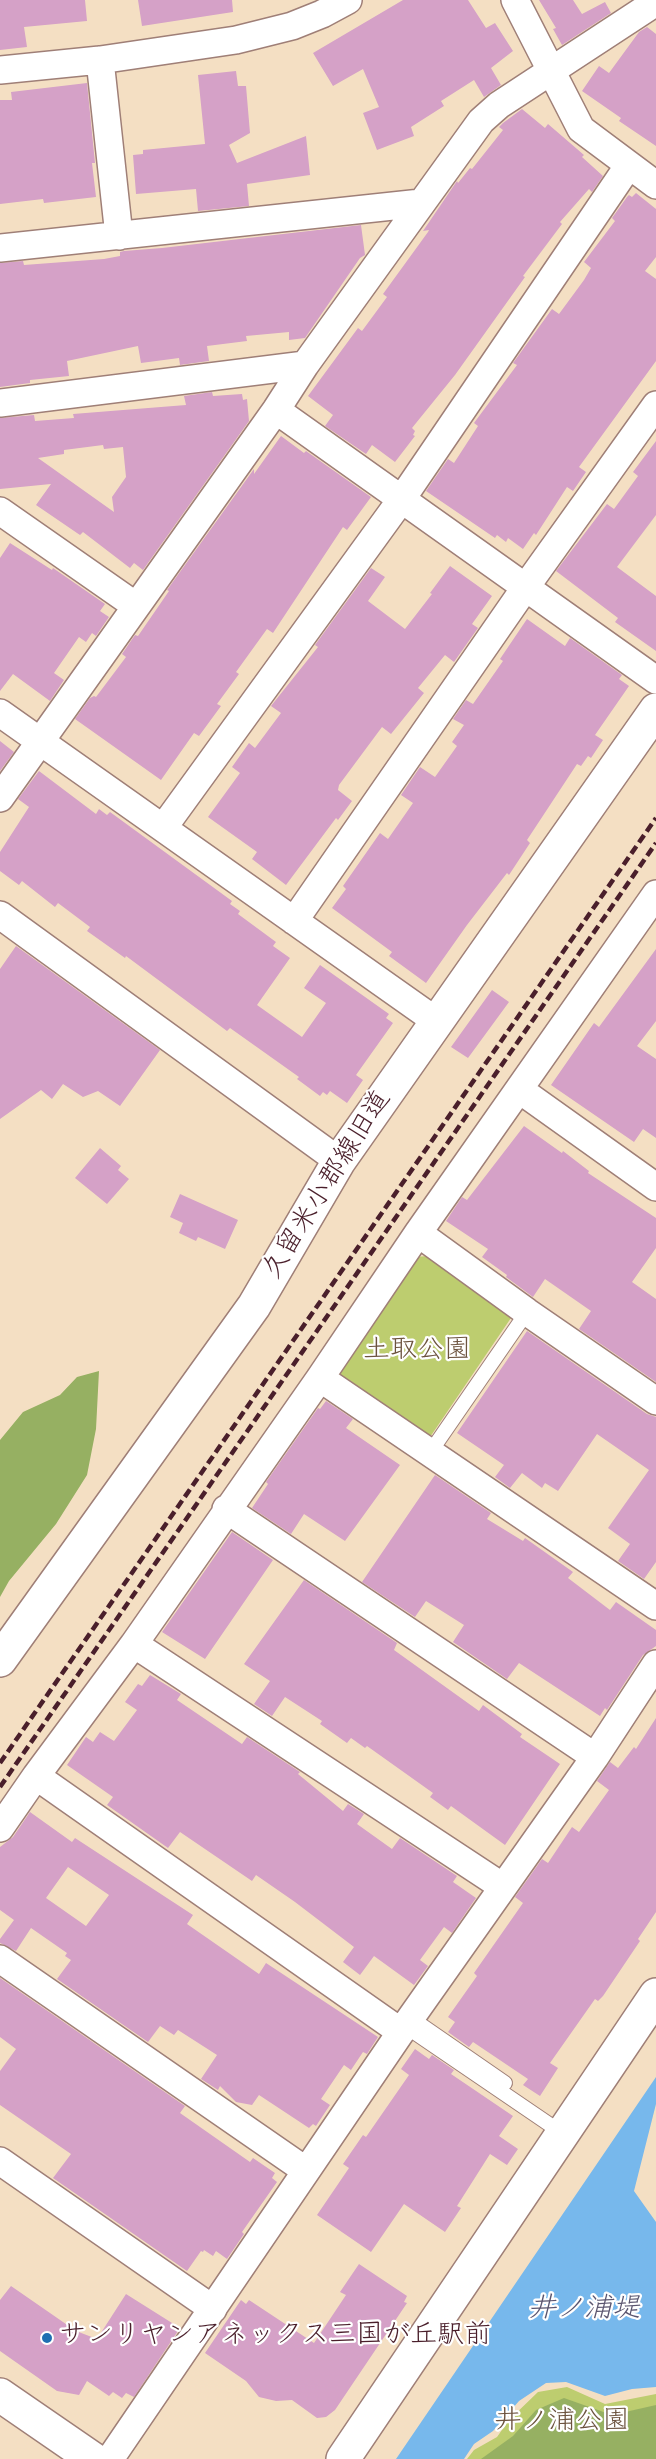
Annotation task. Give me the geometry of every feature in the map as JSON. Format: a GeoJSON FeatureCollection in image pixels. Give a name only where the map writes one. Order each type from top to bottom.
{"type":"FeatureCollection","features":[{"type":"Feature","properties":{"kind":"street"},"geometry":{"type":"LineString","coordinates":[[0,70],[100,60],[236,40],[292,26],[313,7],[348,0]]}},
{"type":"Feature","properties":{"kind":"street"},"geometry":{"type":"LineString","coordinates":[[515,0],[581,129],[656,184]]}},
{"type":"Feature","properties":{"kind":"street"},"geometry":{"type":"LineString","coordinates":[[0,798],[276,410],[305,365],[481,121],[499,105],[550,72],[651,11]]}},
{"type":"Feature","properties":{"kind":"street"},"geometry":{"type":"LineString","coordinates":[[100,60],[119,236]]}},
{"type":"Feature","properties":{"kind":"street"},"geometry":{"type":"LineString","coordinates":[[163,828],[401,500],[629,165]]}},
{"type":"Feature","properties":{"kind":"street"},"geometry":{"type":"LineString","coordinates":[[0,248],[421,203]]}},
{"type":"Feature","properties":{"kind":"street"},"geometry":{"type":"LineString","coordinates":[[0,403],[305,365]]}},
{"type":"Feature","properties":{"kind":"street"},"geometry":{"type":"LineString","coordinates":[[294,921],[525,588],[656,405]]}},
{"type":"Feature","properties":{"kind":"street"},"geometry":{"type":"LineString","coordinates":[[276,410],[656,680]]}},
{"type":"Feature","properties":{"kind":"street"},"geometry":{"type":"LineString","coordinates":[[0,511],[136,606]]}},
{"type":"Feature","properties":{"kind":"street","name":"久留米小郡線旧道"},"geometry":{"type":"LineString","coordinates":[[0,1660],[254,1306],[339,1161],[656,710]]}},
{"type":"Feature","properties":{"kind":"street"},"geometry":{"type":"LineString","coordinates":[[0,713],[436,1021]]}},
{"type":"Feature","properties":{"kind":"street"},"geometry":{"type":"LineString","coordinates":[[0,1828],[134,1644],[656,894]]}},
{"type":"Feature","properties":{"kind":"street"},"geometry":{"type":"LineString","coordinates":[[0,915],[339,1161]]}},
{"type":"Feature","properties":{"kind":"street"},"geometry":{"type":"LineString","coordinates":[[520,1090],[654,1182]]}},
{"type":"Feature","properties":{"kind":"street"},"geometry":{"type":"LineString","coordinates":[[418,1233],[656,1401]]}},
{"type":"Feature","properties":{"kind":"street"},"geometry":{"type":"LineString","coordinates":[[320,1378],[656,1606]]}},
{"type":"Feature","properties":{"kind":"street"},"geometry":{"type":"LineString","coordinates":[[226,1509],[595,1757]]}},
{"type":"Feature","properties":{"kind":"street"},"geometry":{"type":"LineString","coordinates":[[134,1644],[502,1887]]}},
{"type":"Feature","properties":{"kind":"street"},"geometry":{"type":"LineString","coordinates":[[110,2459],[305,2170],[595,1757],[656,1664]]}},
{"type":"Feature","properties":{"kind":"street"},"geometry":{"type":"LineString","coordinates":[[38,1773],[406,2025]]}},
{"type":"Feature","properties":{"kind":"street"},"geometry":{"type":"LineString","coordinates":[[0,1959],[305,2170]]}},
{"type":"Feature","properties":{"kind":"street"},"geometry":{"type":"LineString","coordinates":[[343,2459],[655,1999]]}},
{"type":"Feature","properties":{"kind":"street"},"geometry":{"type":"LineString","coordinates":[[0,2161],[213,2308]]}},
{"type":"Feature","properties":{"kind":"street"},"geometry":{"type":"LineString","coordinates":[[0,2395],[93,2459]]}},
{"type":"Feature","properties":{"kind":"lane"},"geometry":{"type":"LineString","coordinates":[[429,1454],[527,1312]]}},
{"type":"Feature","properties":{"kind":"lane"},"geometry":{"type":"LineString","coordinates":[[406,2025],[565,2129]]}},
{"type":"Feature","properties":{"kind":"green space","name":"土取公園"},"geometry":{"type":"Polygon","coordinates":[[[428,1256],[513,1315],[428,1440],[340,1382],[337,1366],[415,1257],[428,1256]]]}},
{"type":"Feature","properties":{"kind":"green space"},"geometry":{"type":"Polygon","coordinates":[[[99,1371],[96,1429],[87,1475],[56,1524],[9,1581],[0,1597],[0,1440],[23,1412],[60,1395],[77,1377],[99,1371]]]}},
{"type":"Feature","properties":{"kind":"green space","name":"井ノ浦公園"},"geometry":{"type":"Polygon","coordinates":[[[567,2387],[605,2404],[656,2394],[656,2459],[467,2459],[474,2450],[497,2437],[509,2420],[538,2392],[567,2387]]]}},
{"type":"Feature","properties":{"kind":"green space","name":"井ノ浦公園"},"geometry":{"type":"Polygon","coordinates":[[[564,2398],[612,2415],[656,2405],[656,2459],[481,2459],[513,2436],[536,2410],[564,2398]]]}},
{"type":"Feature","properties":{"kind":"water","name":"井ノ浦堤"},"geometry":{"type":"Polygon","coordinates":[[[656,2077],[656,2104],[634,2191],[656,2222],[656,2387],[632,2389],[605,2396],[566,2382],[546,2383],[519,2401],[493,2431],[474,2444],[464,2459],[396,2459],[656,2077]]]}},
{"type":"Feature","properties":{"kind":"building"},"geometry":{"type":"Polygon","coordinates":[[[0,0],[85,0],[87,21],[24,27],[27,47],[0,50],[0,0]]]}},
{"type":"Feature","properties":{"kind":"building"},"geometry":{"type":"Polygon","coordinates":[[[138,0],[232,0],[233,12],[142,26],[138,0]]]}},
{"type":"Feature","properties":{"kind":"building"},"geometry":{"type":"Polygon","coordinates":[[[403,0],[468,0],[486,28],[495,23],[513,51],[491,68],[501,85],[484,97],[474,80],[441,101],[444,106],[411,127],[414,136],[377,150],[363,113],[379,107],[363,69],[333,86],[313,53],[403,0]]]}},
{"type":"Feature","properties":{"kind":"building"},"geometry":{"type":"Polygon","coordinates":[[[539,0],[573,0],[582,14],[605,2],[611,13],[562,45],[553,29],[556,28],[539,0]]]}},
{"type":"Feature","properties":{"kind":"building"},"geometry":{"type":"Polygon","coordinates":[[[647,27],[656,34],[656,146],[619,121],[621,118],[582,91],[599,66],[609,73],[639,32],[647,27]]]}},
{"type":"Feature","properties":{"kind":"building"},"geometry":{"type":"Polygon","coordinates":[[[236,71],[238,86],[246,86],[250,133],[229,145],[237,163],[306,136],[310,175],[247,184],[249,206],[198,211],[196,189],[136,194],[133,155],[143,154],[143,150],[205,144],[198,75],[236,71]]]}},
{"type":"Feature","properties":{"kind":"building"},"geometry":{"type":"Polygon","coordinates":[[[87,83],[96,197],[44,203],[43,199],[0,204],[0,100],[12,100],[11,92],[87,83]]]}},
{"type":"Feature","properties":{"kind":"building"},"geometry":{"type":"Polygon","coordinates":[[[522,109],[545,128],[548,124],[584,155],[582,157],[603,176],[592,192],[589,189],[560,222],[562,224],[455,375],[412,428],[415,436],[395,462],[372,445],[366,454],[325,426],[333,415],[308,396],[358,328],[362,331],[387,297],[383,294],[428,232],[429,230],[423,231],[457,181],[458,183],[470,168],[472,169],[503,130],[499,127],[522,109]]]}},
{"type":"Feature","properties":{"kind":"building"},"geometry":{"type":"Polygon","coordinates":[[[636,193],[656,209],[656,257],[645,271],[656,279],[656,361],[579,467],[586,472],[573,491],[567,487],[536,535],[534,533],[523,549],[508,538],[506,542],[497,535],[495,538],[426,491],[448,459],[454,463],[478,426],[474,423],[517,365],[513,363],[552,309],[559,314],[584,280],[591,268],[584,262],[615,221],[612,218],[627,197],[629,195],[632,197],[636,193]]]}},
{"type":"Feature","properties":{"kind":"building"},"geometry":{"type":"Polygon","coordinates":[[[361,225],[365,255],[360,258],[305,338],[289,340],[289,332],[246,336],[247,341],[207,346],[209,361],[180,365],[179,358],[141,363],[138,346],[67,361],[69,376],[30,380],[30,383],[0,387],[0,263],[23,261],[24,265],[104,259],[120,256],[120,252],[124,251],[361,225]]]}},
{"type":"Feature","properties":{"kind":"building"},"geometry":{"type":"Polygon","coordinates":[[[212,392],[213,396],[242,394],[243,400],[247,399],[249,421],[143,570],[134,563],[130,568],[83,532],[80,535],[36,505],[51,484],[0,489],[0,418],[34,415],[35,421],[74,418],[73,414],[186,405],[184,396],[212,392]],[[103,445],[64,450],[64,454],[38,458],[114,512],[112,497],[126,477],[123,447],[104,449],[103,445]]]}},
{"type":"Feature","properties":{"kind":"building"},"geometry":{"type":"Polygon","coordinates":[[[281,436],[371,497],[347,530],[343,527],[273,633],[267,629],[236,672],[239,674],[217,704],[221,706],[199,736],[194,733],[161,780],[75,719],[90,698],[96,697],[126,657],[122,654],[135,635],[138,636],[169,591],[167,590],[254,469],[254,474],[281,436]]]}},
{"type":"Feature","properties":{"kind":"building"},"geometry":{"type":"Polygon","coordinates":[[[656,441],[656,515],[617,567],[656,596],[656,651],[615,622],[618,618],[556,571],[607,504],[614,509],[638,476],[633,472],[656,441]]]}},
{"type":"Feature","properties":{"kind":"building"},"geometry":{"type":"Polygon","coordinates":[[[10,543],[52,570],[53,568],[105,604],[100,611],[109,617],[96,636],[92,633],[86,642],[79,637],[54,673],[64,680],[50,701],[13,674],[0,691],[0,558],[10,543]]]}},
{"type":"Feature","properties":{"kind":"building"},"geometry":{"type":"Polygon","coordinates":[[[450,566],[492,596],[472,624],[478,628],[454,662],[445,655],[418,688],[424,693],[391,734],[382,727],[339,785],[338,790],[352,801],[338,820],[336,818],[286,885],[252,859],[257,852],[208,817],[240,773],[232,767],[249,743],[255,748],[281,713],[271,706],[318,647],[315,645],[371,568],[385,577],[368,601],[405,629],[450,566]]]}},
{"type":"Feature","properties":{"kind":"building"},"geometry":{"type":"Polygon","coordinates":[[[527,619],[565,646],[570,638],[622,675],[619,679],[629,686],[595,735],[603,740],[591,758],[588,756],[581,766],[577,764],[527,840],[530,843],[509,875],[507,873],[467,925],[426,983],[389,956],[392,952],[332,908],[346,889],[343,886],[380,833],[388,839],[413,803],[401,795],[420,767],[435,777],[457,746],[452,742],[464,725],[453,719],[466,700],[473,704],[503,661],[500,659],[527,619]]]}},
{"type":"Feature","properties":{"kind":"building"},"geometry":{"type":"Polygon","coordinates":[[[0,741],[14,752],[0,771],[0,741]]]}},
{"type":"Feature","properties":{"kind":"building"},"geometry":{"type":"Polygon","coordinates":[[[39,771],[96,814],[99,809],[107,815],[110,812],[232,901],[230,904],[240,911],[238,914],[276,942],[273,946],[290,958],[257,1005],[302,1037],[326,1003],[304,988],[320,965],[389,1014],[386,1018],[393,1023],[356,1075],[363,1080],[347,1103],[330,1091],[327,1095],[323,1092],[320,1096],[297,1079],[299,1077],[230,1028],[227,1031],[126,956],[125,958],[87,931],[90,927],[58,903],[55,907],[22,881],[19,885],[0,871],[0,852],[29,807],[18,799],[39,771]]]}},
{"type":"Feature","properties":{"kind":"building"},"geometry":{"type":"Polygon","coordinates":[[[16,946],[160,1050],[120,1106],[98,1091],[83,1097],[63,1084],[52,1099],[41,1090],[0,1119],[0,969],[16,946]]]}},
{"type":"Feature","properties":{"kind":"building"},"geometry":{"type":"Polygon","coordinates":[[[656,949],[656,1021],[637,1046],[656,1059],[656,1138],[643,1129],[634,1142],[551,1085],[594,1023],[599,1027],[656,949]]]}},
{"type":"Feature","properties":{"kind":"building"},"geometry":{"type":"Polygon","coordinates":[[[492,990],[509,1002],[468,1058],[451,1047],[492,990]]]}},
{"type":"Feature","properties":{"kind":"building"},"geometry":{"type":"Polygon","coordinates":[[[524,1126],[562,1153],[563,1151],[589,1171],[588,1173],[656,1218],[656,1248],[632,1282],[656,1299],[656,1382],[579,1329],[591,1311],[545,1279],[533,1297],[482,1257],[488,1249],[446,1221],[462,1197],[467,1200],[524,1126]]]}},
{"type":"Feature","properties":{"kind":"building"},"geometry":{"type":"Polygon","coordinates":[[[100,1148],[121,1166],[118,1170],[129,1179],[107,1204],[75,1178],[100,1148]]]}},
{"type":"Feature","properties":{"kind":"building"},"geometry":{"type":"Polygon","coordinates":[[[180,1194],[238,1220],[225,1249],[198,1237],[196,1241],[179,1233],[183,1223],[170,1217],[180,1194]]]}},
{"type":"Feature","properties":{"kind":"building"},"geometry":{"type":"Polygon","coordinates":[[[527,1331],[647,1414],[656,1417],[656,1562],[644,1579],[618,1561],[630,1544],[608,1528],[649,1470],[597,1434],[558,1491],[545,1483],[542,1488],[522,1473],[510,1488],[495,1477],[504,1465],[457,1433],[527,1331]]]}},
{"type":"Feature","properties":{"kind":"building"},"geometry":{"type":"Polygon","coordinates":[[[326,1401],[353,1419],[346,1428],[400,1465],[345,1541],[304,1514],[291,1534],[252,1508],[268,1484],[266,1482],[318,1408],[320,1409],[326,1401]]]}},
{"type":"Feature","properties":{"kind":"building"},"geometry":{"type":"Polygon","coordinates":[[[435,1475],[491,1513],[487,1519],[523,1541],[525,1538],[573,1572],[568,1578],[610,1610],[616,1602],[656,1630],[656,1646],[643,1655],[607,1710],[605,1708],[600,1716],[519,1663],[507,1679],[453,1642],[464,1625],[426,1601],[415,1617],[362,1582],[435,1475]]]}},
{"type":"Feature","properties":{"kind":"building"},"geometry":{"type":"Polygon","coordinates":[[[232,1532],[273,1560],[205,1659],[162,1632],[232,1532]]]}},
{"type":"Feature","properties":{"kind":"building"},"geometry":{"type":"Polygon","coordinates":[[[304,1580],[397,1643],[394,1650],[479,1711],[483,1705],[522,1734],[520,1737],[560,1764],[505,1845],[451,1806],[448,1810],[430,1797],[433,1793],[367,1746],[365,1748],[351,1738],[347,1743],[320,1724],[322,1721],[285,1697],[272,1716],[254,1704],[270,1681],[244,1664],[304,1580]]]}},
{"type":"Feature","properties":{"kind":"building"},"geometry":{"type":"Polygon","coordinates":[[[150,1675],[181,1694],[177,1700],[242,1744],[247,1737],[300,1772],[298,1774],[343,1811],[348,1804],[364,1814],[357,1824],[392,1849],[400,1838],[457,1876],[453,1882],[476,1898],[452,1933],[444,1927],[420,1960],[428,1966],[414,1985],[374,1956],[360,1975],[343,1962],[354,1947],[295,1902],[256,1875],[252,1881],[180,1832],[168,1848],[107,1805],[113,1797],[67,1765],[86,1737],[93,1742],[100,1732],[114,1741],[137,1710],[125,1702],[138,1684],[142,1686],[150,1675]]]}},
{"type":"Feature","properties":{"kind":"building"},"geometry":{"type":"Polygon","coordinates":[[[656,1718],[656,1912],[638,1939],[640,1941],[603,1996],[598,2001],[595,1999],[550,2063],[558,2068],[540,2096],[523,2085],[528,2079],[473,2042],[469,2047],[448,2032],[455,2022],[448,2017],[477,1976],[474,1973],[523,1903],[515,1897],[542,1859],[548,1863],[572,1827],[579,1832],[609,1790],[597,1781],[610,1762],[618,1768],[634,1747],[636,1749],[656,1718]]]}},
{"type":"Feature","properties":{"kind":"building"},"geometry":{"type":"Polygon","coordinates":[[[30,1812],[72,1842],[75,1838],[193,1915],[187,1924],[259,1974],[266,1963],[378,2037],[367,2054],[363,2052],[351,2070],[344,2065],[321,2099],[330,2105],[316,2126],[313,2124],[309,2128],[259,2095],[252,2105],[236,2102],[220,2086],[218,2090],[201,2079],[217,2055],[178,2030],[174,2035],[160,2026],[148,2042],[57,1979],[71,1960],[65,1956],[67,1953],[31,1928],[16,1951],[0,1943],[0,1939],[14,1920],[0,1910],[0,1847],[13,1837],[30,1812]],[[68,1867],[46,1898],[86,1926],[109,1895],[68,1867]]]}},
{"type":"Feature","properties":{"kind":"building"},"geometry":{"type":"Polygon","coordinates":[[[0,1978],[185,2106],[180,2113],[250,2162],[253,2158],[275,2173],[272,2178],[277,2182],[242,2232],[244,2234],[227,2259],[216,2251],[213,2256],[204,2250],[187,2271],[53,2178],[71,2154],[0,2105],[0,2071],[16,2049],[0,2037],[0,1978]]]}},
{"type":"Feature","properties":{"kind":"building"},"geometry":{"type":"Polygon","coordinates":[[[415,2049],[429,2059],[432,2055],[454,2070],[451,2074],[513,2116],[499,2136],[518,2149],[507,2165],[490,2154],[457,2206],[461,2208],[445,2232],[404,2204],[371,2252],[317,2215],[349,2168],[343,2164],[363,2135],[366,2137],[409,2075],[401,2069],[415,2049]]]}},
{"type":"Feature","properties":{"kind":"building"},"geometry":{"type":"Polygon","coordinates":[[[359,2264],[407,2296],[404,2302],[407,2303],[335,2410],[326,2417],[317,2418],[292,2400],[276,2401],[259,2397],[246,2381],[205,2353],[241,2300],[246,2304],[249,2300],[314,2343],[346,2295],[340,2292],[359,2264]]]}},
{"type":"Feature","properties":{"kind":"building","name":"サンリヤンアネックス三国が丘駅前"},"geometry":{"type":"Polygon","coordinates":[[[11,2286],[76,2331],[97,2339],[126,2294],[180,2328],[134,2397],[126,2393],[122,2398],[113,2392],[109,2396],[87,2381],[79,2395],[57,2391],[0,2351],[0,2300],[11,2286]]]}},
{"type":"Feature","properties":{"kind":"railway"},"geometry":{"type":"LineString","coordinates":[[0,1763],[656,818]]}},
{"type":"Feature","properties":{"kind":"railway"},"geometry":{"type":"LineString","coordinates":[[0,1787],[656,843]]}},
{"type":"Feature","properties":{"kind":"place","name":"サンリヤンアネックス三国が丘駅前"},"geometry":{"type":"Point","coordinates":[47,2338]}}]}
